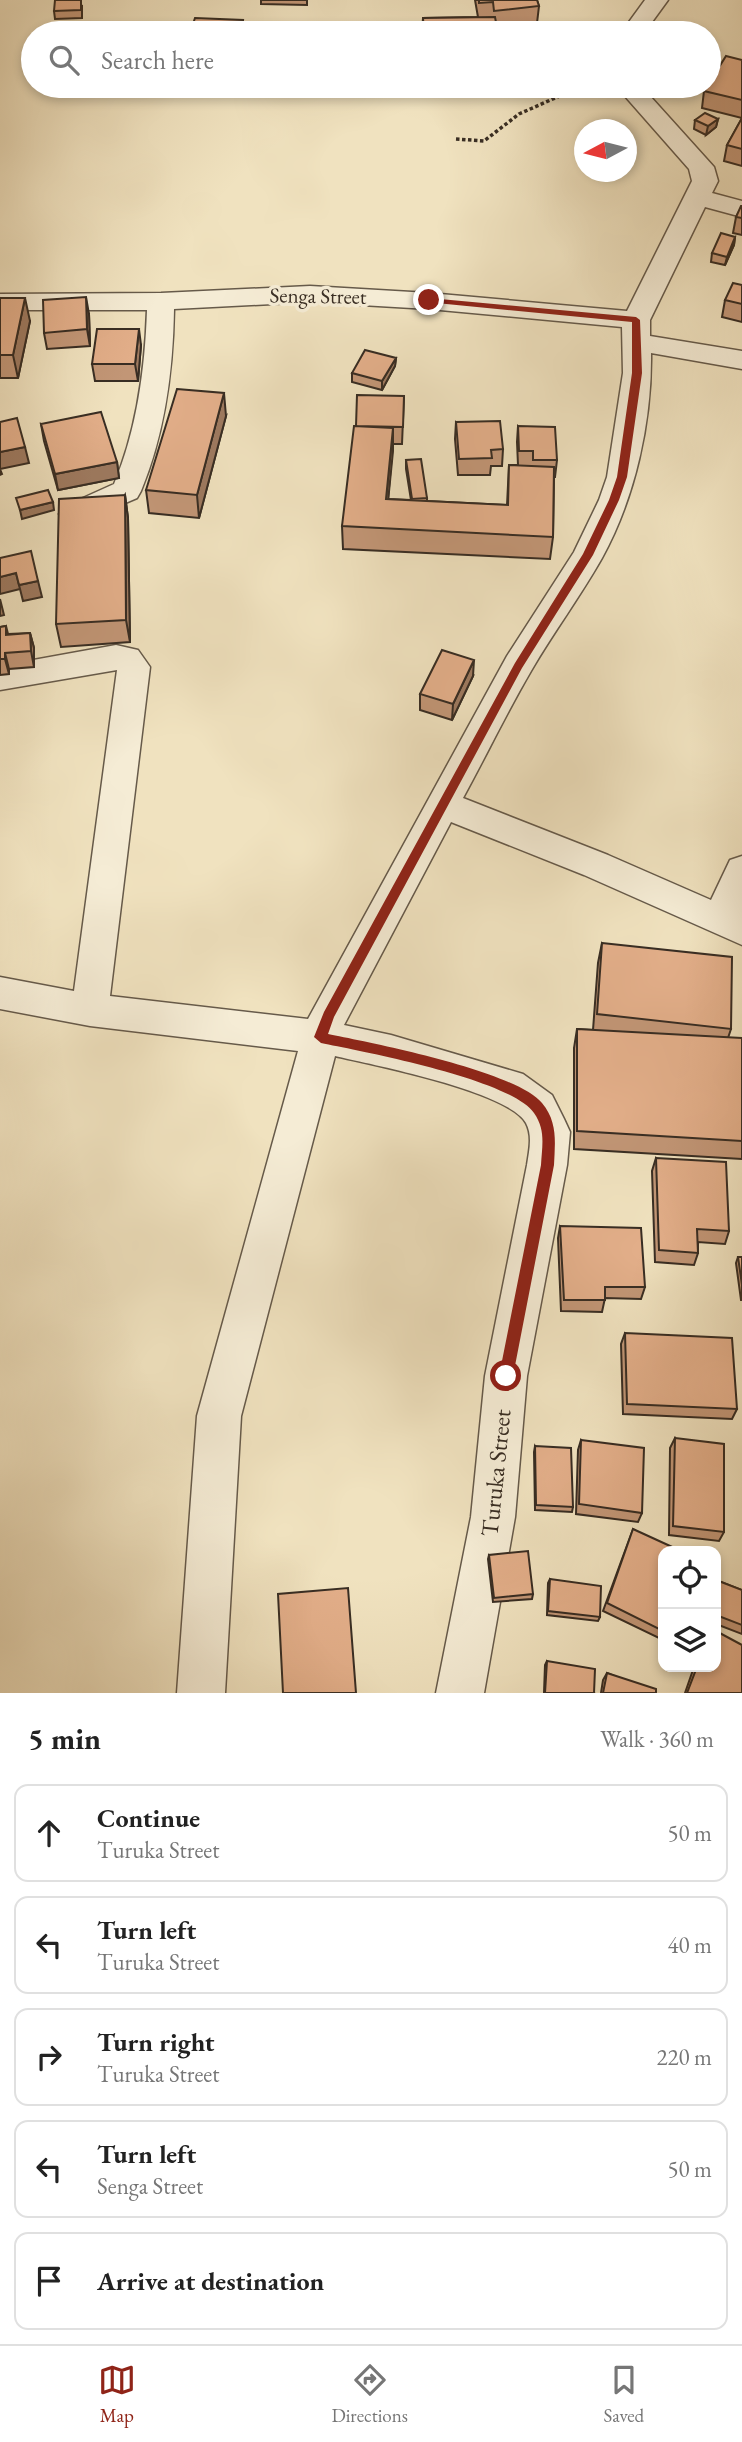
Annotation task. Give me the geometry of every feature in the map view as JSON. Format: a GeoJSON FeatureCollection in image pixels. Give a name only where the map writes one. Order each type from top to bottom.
{"type":"FeatureCollection","features":[{"type":"Feature","properties":{"kind":"street"},"geometry":{"type":"LineString","coordinates":[[641,21],[657,0]]}},
{"type":"Feature","properties":{"kind":"street"},"geometry":{"type":"LineString","coordinates":[[201,1693],[219,1416],[328,1016],[518,666],[588,555],[614,500],[622,477],[637,373],[636,331],[705,181],[701,167],[639,98]]}},
{"type":"Feature","properties":{"kind":"street"},"geometry":{"type":"LineString","coordinates":[[699,198],[742,209]]}},
{"type":"Feature","properties":{"kind":"street","name":"Senga Street"},"geometry":{"type":"LineString","coordinates":[[0,302],[161,301],[310,294],[429,300],[636,331],[742,360]]}},
{"type":"Feature","properties":{"kind":"street"},"geometry":{"type":"LineString","coordinates":[[72,514],[126,491],[139,464],[160,339],[161,301]]}},
{"type":"Feature","properties":{"kind":"street"},"geometry":{"type":"LineString","coordinates":[[0,678],[116,657],[127,659],[134,667],[90,1010]]}},
{"type":"Feature","properties":{"kind":"street"},"geometry":{"type":"LineString","coordinates":[[442,804],[596,865],[731,925],[742,870]]}},
{"type":"Feature","properties":{"kind":"street","name":"Turuka Street"},"geometry":{"type":"LineString","coordinates":[[0,993],[90,1010],[321,1037],[391,1052],[509,1086],[538,1107],[550,1132],[547,1165],[506,1376],[493,1517],[460,1693]]}},
{"type":"Feature","properties":{"kind":"path"},"geometry":{"type":"LineString","coordinates":[[456,139],[484,141],[519,114],[555,98]]}},
{"type":"Feature","properties":{"kind":"building"},"geometry":{"type":"Polygon","coordinates":[[[55,0],[81,0],[81,10],[54,11],[55,0]]]}},
{"type":"Feature","properties":{"kind":"building"},"geometry":{"type":"Polygon","coordinates":[[[479,0],[537,0],[539,6],[494,11],[493,2],[479,3],[479,0]]]}},
{"type":"Feature","properties":{"kind":"building"},"geometry":{"type":"Polygon","coordinates":[[[495,17],[496,21],[423,21],[423,18],[495,17]]]}},
{"type":"Feature","properties":{"kind":"building"},"geometry":{"type":"Polygon","coordinates":[[[195,18],[243,20],[243,21],[194,21],[195,18]]]}},
{"type":"Feature","properties":{"kind":"building"},"geometry":{"type":"Polygon","coordinates":[[[726,56],[742,60],[742,100],[721,95],[721,64],[726,56]]]}},
{"type":"Feature","properties":{"kind":"building"},"geometry":{"type":"Polygon","coordinates":[[[705,113],[718,119],[708,126],[695,120],[705,113]]]}},
{"type":"Feature","properties":{"kind":"building"},"geometry":{"type":"Polygon","coordinates":[[[742,118],[742,149],[727,145],[742,118]]]}},
{"type":"Feature","properties":{"kind":"building"},"geometry":{"type":"Polygon","coordinates":[[[741,206],[742,218],[736,217],[741,206]]]}},
{"type":"Feature","properties":{"kind":"building"},"geometry":{"type":"Polygon","coordinates":[[[721,233],[735,237],[727,257],[712,253],[721,233]]]}},
{"type":"Feature","properties":{"kind":"building"},"geometry":{"type":"Polygon","coordinates":[[[733,283],[742,285],[742,304],[725,300],[733,283]]]}},
{"type":"Feature","properties":{"kind":"building"},"geometry":{"type":"Polygon","coordinates":[[[86,297],[87,329],[44,333],[43,300],[86,297]]]}},
{"type":"Feature","properties":{"kind":"building"},"geometry":{"type":"Polygon","coordinates":[[[0,298],[25,298],[13,355],[0,355],[0,298]]]}},
{"type":"Feature","properties":{"kind":"building"},"geometry":{"type":"Polygon","coordinates":[[[97,329],[139,329],[135,364],[92,364],[97,329]]]}},
{"type":"Feature","properties":{"kind":"building"},"geometry":{"type":"Polygon","coordinates":[[[365,350],[396,358],[382,381],[352,373],[365,350]]]}},
{"type":"Feature","properties":{"kind":"building"},"geometry":{"type":"Polygon","coordinates":[[[177,389],[224,393],[197,495],[146,490],[177,389]]]}},
{"type":"Feature","properties":{"kind":"building"},"geometry":{"type":"Polygon","coordinates":[[[357,395],[404,396],[403,427],[356,426],[357,395]]]}},
{"type":"Feature","properties":{"kind":"building"},"geometry":{"type":"Polygon","coordinates":[[[101,412],[117,462],[55,474],[41,424],[101,412]]]}},
{"type":"Feature","properties":{"kind":"building"},"geometry":{"type":"Polygon","coordinates":[[[17,418],[25,447],[0,452],[0,422],[17,418]]]}},
{"type":"Feature","properties":{"kind":"building"},"geometry":{"type":"Polygon","coordinates":[[[500,421],[503,449],[491,450],[492,458],[459,459],[456,422],[500,421]]]}},
{"type":"Feature","properties":{"kind":"building"},"geometry":{"type":"Polygon","coordinates":[[[354,426],[393,428],[386,499],[508,505],[509,465],[554,467],[553,537],[342,526],[354,426]]]}},
{"type":"Feature","properties":{"kind":"building"},"geometry":{"type":"Polygon","coordinates":[[[518,426],[555,427],[557,460],[533,460],[533,451],[519,451],[518,426]]]}},
{"type":"Feature","properties":{"kind":"building"},"geometry":{"type":"Polygon","coordinates":[[[421,459],[427,498],[412,499],[406,460],[421,459]]]}},
{"type":"Feature","properties":{"kind":"building"},"geometry":{"type":"Polygon","coordinates":[[[48,490],[53,502],[20,510],[16,498],[48,490]]]}},
{"type":"Feature","properties":{"kind":"building"},"geometry":{"type":"Polygon","coordinates":[[[125,495],[126,620],[56,624],[59,499],[125,495]]]}},
{"type":"Feature","properties":{"kind":"building"},"geometry":{"type":"Polygon","coordinates":[[[31,551],[38,581],[19,585],[16,573],[0,577],[0,558],[31,551]]]}},
{"type":"Feature","properties":{"kind":"building"},"geometry":{"type":"Polygon","coordinates":[[[6,626],[6,635],[30,633],[31,651],[5,653],[5,659],[0,659],[0,627],[6,626]]]}},
{"type":"Feature","properties":{"kind":"building"},"geometry":{"type":"Polygon","coordinates":[[[442,650],[474,660],[453,704],[420,694],[442,650]]]}},
{"type":"Feature","properties":{"kind":"building"},"geometry":{"type":"Polygon","coordinates":[[[602,943],[732,957],[731,1029],[597,1014],[602,943]]]}},
{"type":"Feature","properties":{"kind":"building"},"geometry":{"type":"Polygon","coordinates":[[[577,1029],[742,1038],[742,1141],[577,1131],[577,1029]]]}},
{"type":"Feature","properties":{"kind":"building"},"geometry":{"type":"Polygon","coordinates":[[[656,1158],[726,1162],[729,1231],[697,1229],[698,1253],[659,1250],[656,1158]]]}},
{"type":"Feature","properties":{"kind":"building"},"geometry":{"type":"Polygon","coordinates":[[[560,1226],[641,1228],[645,1287],[605,1287],[605,1300],[564,1300],[560,1226]]]}},
{"type":"Feature","properties":{"kind":"building"},"geometry":{"type":"Polygon","coordinates":[[[738,1257],[742,1257],[742,1285],[738,1257]]]}},
{"type":"Feature","properties":{"kind":"building"},"geometry":{"type":"Polygon","coordinates":[[[625,1333],[732,1338],[737,1409],[627,1404],[625,1333]]]}},
{"type":"Feature","properties":{"kind":"building"},"geometry":{"type":"Polygon","coordinates":[[[675,1438],[724,1444],[724,1532],[673,1526],[675,1438]]]}},
{"type":"Feature","properties":{"kind":"building"},"geometry":{"type":"Polygon","coordinates":[[[581,1440],[644,1448],[642,1513],[579,1504],[581,1440]]]}},
{"type":"Feature","properties":{"kind":"building"},"geometry":{"type":"Polygon","coordinates":[[[535,1446],[571,1448],[573,1507],[536,1505],[535,1446]]]}},
{"type":"Feature","properties":{"kind":"building"},"geometry":{"type":"Polygon","coordinates":[[[633,1529],[670,1546],[658,1546],[658,1628],[607,1603],[633,1529]]]}},
{"type":"Feature","properties":{"kind":"building"},"geometry":{"type":"Polygon","coordinates":[[[528,1551],[533,1594],[494,1598],[489,1555],[528,1551]]]}},
{"type":"Feature","properties":{"kind":"building"},"geometry":{"type":"Polygon","coordinates":[[[550,1579],[601,1586],[600,1617],[548,1611],[550,1579]]]}},
{"type":"Feature","properties":{"kind":"building"},"geometry":{"type":"Polygon","coordinates":[[[721,1582],[742,1590],[742,1625],[721,1617],[721,1582]]]}},
{"type":"Feature","properties":{"kind":"building"},"geometry":{"type":"Polygon","coordinates":[[[348,1588],[356,1693],[283,1693],[278,1594],[348,1588]]]}},
{"type":"Feature","properties":{"kind":"building"},"geometry":{"type":"Polygon","coordinates":[[[721,1634],[742,1645],[742,1693],[687,1693],[695,1672],[721,1672],[721,1634]]]}},
{"type":"Feature","properties":{"kind":"building"},"geometry":{"type":"Polygon","coordinates":[[[547,1661],[595,1669],[594,1693],[545,1693],[547,1661]]]}},
{"type":"Feature","properties":{"kind":"building"},"geometry":{"type":"Polygon","coordinates":[[[607,1673],[656,1689],[656,1693],[603,1693],[607,1673]]]}},
{"type":"Feature","properties":{"kind":"route"},"geometry":{"type":"LineString","coordinates":[[429,300],[636,320],[637,373],[622,477],[614,500],[588,555],[518,666],[442,804],[328,1016],[321,1037],[391,1052],[509,1086],[538,1107],[550,1132],[547,1165],[506,1376]]}}]}
